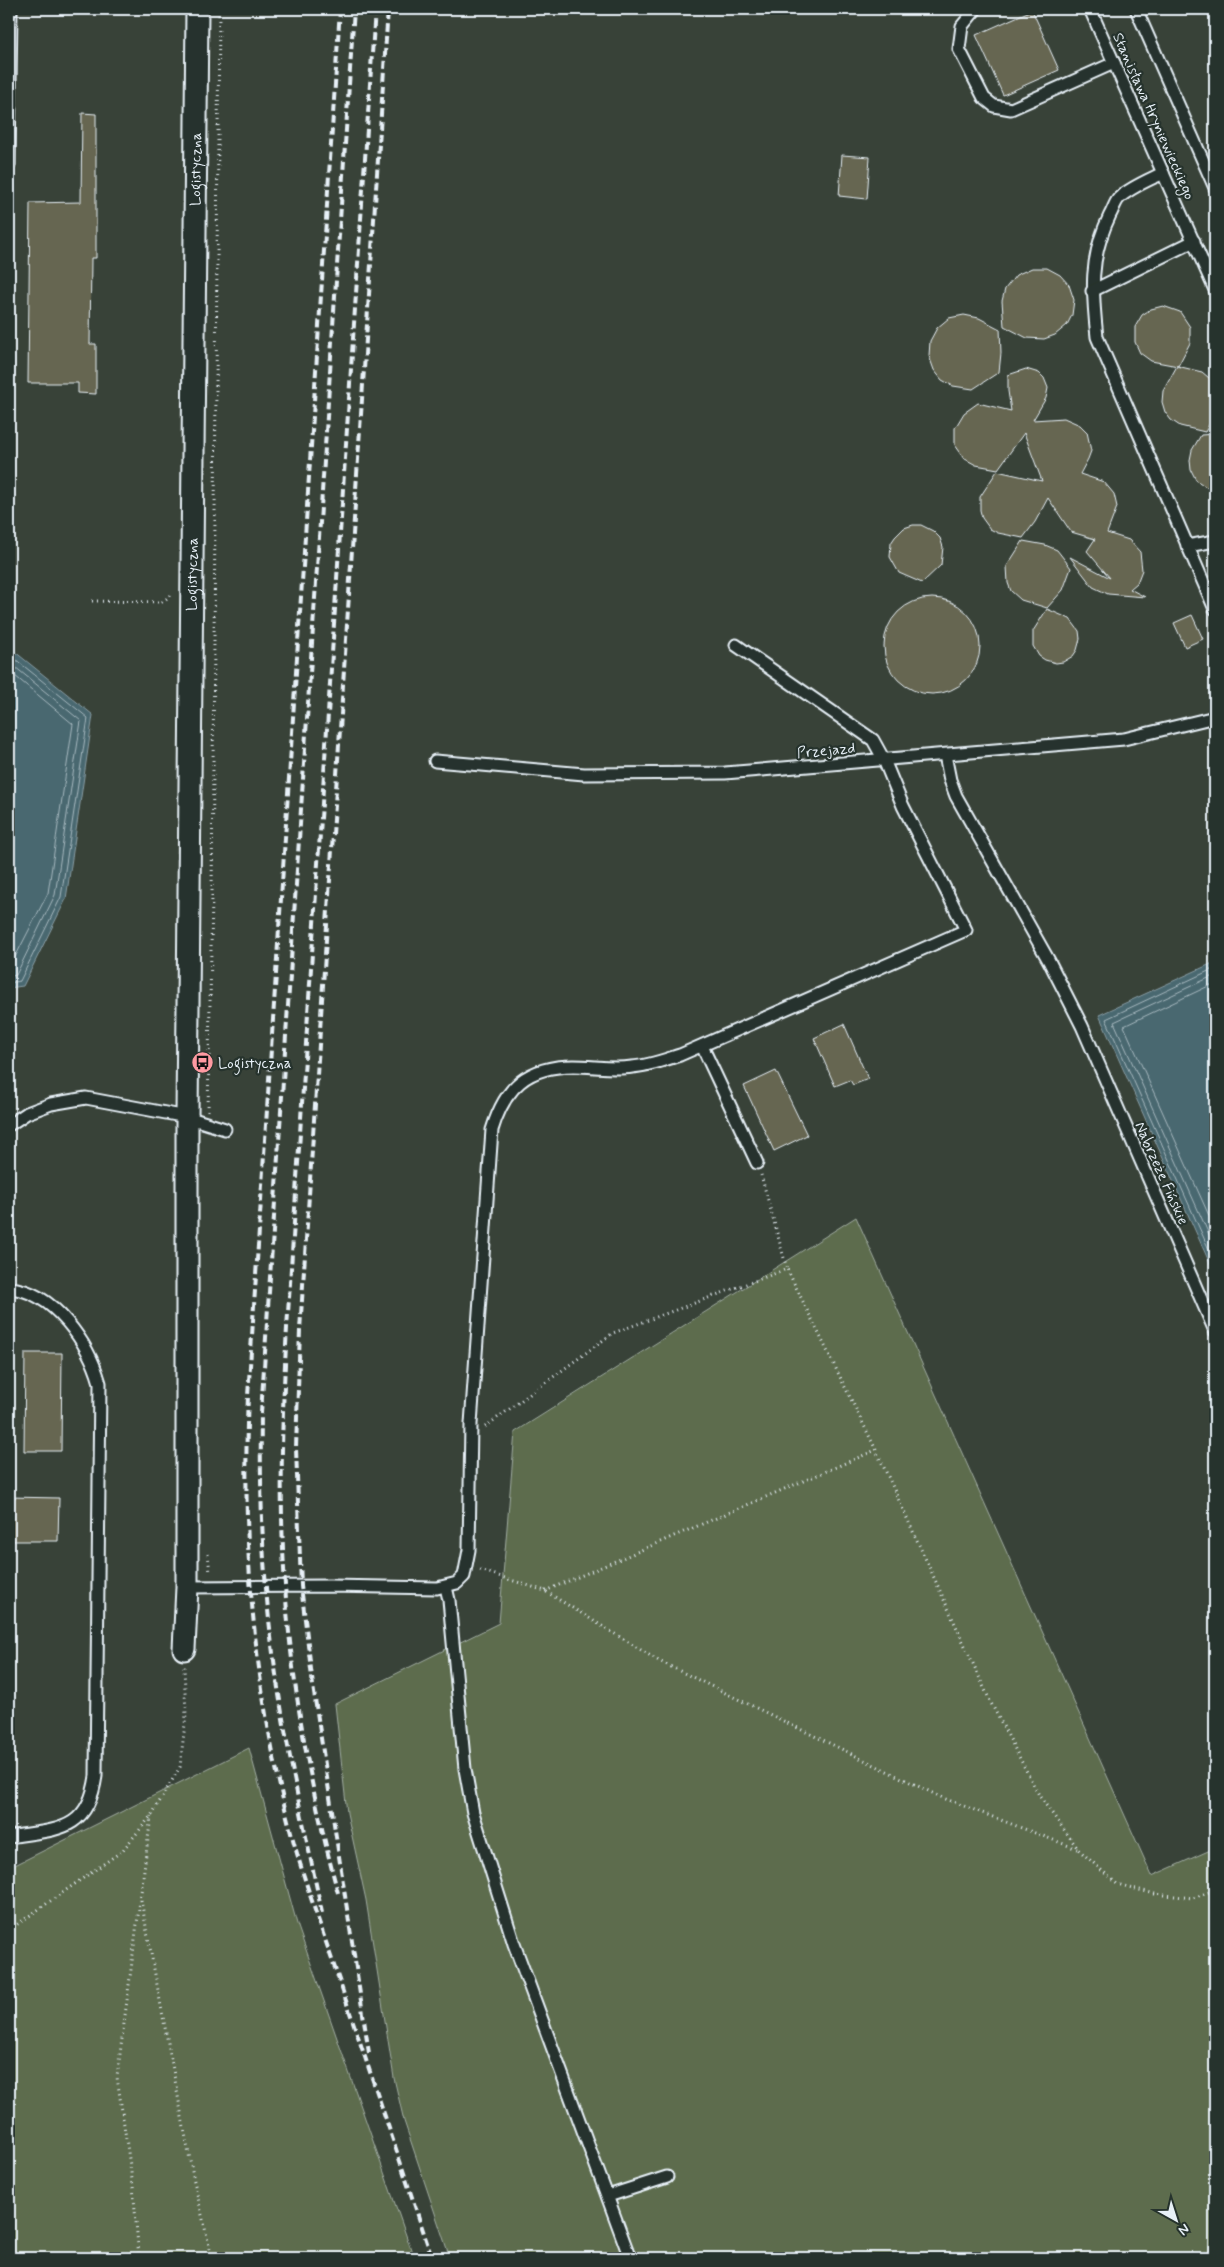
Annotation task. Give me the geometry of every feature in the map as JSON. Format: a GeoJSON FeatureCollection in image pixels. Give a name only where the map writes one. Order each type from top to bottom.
{"type":"FeatureCollection","features":[{"type":"Feature","properties":{"kind":"street","name":"Logistyczna"},"geometry":{"type":"LineString","coordinates":[[184,1649],[187,1587],[187,1117],[195,9]]}},
{"type":"Feature","properties":{"kind":"lane"},"geometry":{"type":"LineString","coordinates":[[9,165],[11,9]]}},
{"type":"Feature","properties":{"kind":"lane"},"geometry":{"type":"LineString","coordinates":[[976,9],[962,26],[959,49],[984,98],[994,106],[1011,109],[1114,63]]}},
{"type":"Feature","properties":{"kind":"lane","name":"Stanisława Hryniewieckiego"},"geometry":{"type":"LineString","coordinates":[[1090,9],[1215,290]]}},
{"type":"Feature","properties":{"kind":"lane"},"geometry":{"type":"LineString","coordinates":[[1136,9],[1215,188]]}},
{"type":"Feature","properties":{"kind":"lane"},"geometry":{"type":"LineString","coordinates":[[1163,173],[1119,198],[1104,228],[1096,254],[1092,290],[1097,336],[1215,609]]}},
{"type":"Feature","properties":{"kind":"lane"},"geometry":{"type":"LineString","coordinates":[[1092,290],[1194,241]]}},
{"type":"Feature","properties":{"kind":"lane"},"geometry":{"type":"LineString","coordinates":[[1187,546],[1215,541]]}},
{"type":"Feature","properties":{"kind":"lane"},"geometry":{"type":"LineString","coordinates":[[187,1587],[446,1587],[457,1583],[464,1576],[469,1550],[471,1438],[488,1165],[492,1130],[498,1112],[506,1096],[518,1082],[531,1074],[547,1069],[573,1066],[630,1068],[680,1056],[966,930],[903,806],[884,760],[873,740],[736,645]]}},
{"type":"Feature","properties":{"kind":"lane","name":"Przejazd"},"geometry":{"type":"LineString","coordinates":[[435,762],[584,774],[661,775],[725,773],[1124,739],[1215,717]]}},
{"type":"Feature","properties":{"kind":"lane","name":"Nabrzeże Fińskie"},"geometry":{"type":"LineString","coordinates":[[945,755],[950,780],[956,796],[1049,961],[1082,1026],[1215,1331]]}},
{"type":"Feature","properties":{"kind":"lane"},"geometry":{"type":"LineString","coordinates":[[702,1046],[757,1163]]}},
{"type":"Feature","properties":{"kind":"lane"},"geometry":{"type":"LineString","coordinates":[[9,1125],[27,1113],[51,1104],[86,1098],[187,1117],[225,1129]]}},
{"type":"Feature","properties":{"kind":"lane"},"geometry":{"type":"LineString","coordinates":[[9,1288],[37,1297],[62,1316],[90,1354],[100,1383],[96,1776],[93,1796],[82,1815],[67,1826],[9,1837]]}},
{"type":"Feature","properties":{"kind":"lane"},"geometry":{"type":"LineString","coordinates":[[446,1587],[465,1770],[473,1813],[514,1944],[630,2258]]}},
{"type":"Feature","properties":{"kind":"lane"},"geometry":{"type":"LineString","coordinates":[[608,2196],[667,2177]]}},
{"type":"Feature","properties":{"kind":"path"},"geometry":{"type":"LineString","coordinates":[[208,1123],[212,896],[219,9]]}},
{"type":"Feature","properties":{"kind":"path"},"geometry":{"type":"LineString","coordinates":[[92,601],[162,602],[174,593],[180,583],[180,573],[214,573]]}},
{"type":"Feature","properties":{"kind":"path"},"geometry":{"type":"LineString","coordinates":[[757,1163],[787,1269],[876,1450],[996,1712],[1040,1797],[1078,1850],[1117,1884],[1155,1894],[1194,1898],[1215,1890]]}},
{"type":"Feature","properties":{"kind":"path"},"geometry":{"type":"LineString","coordinates":[[471,1438],[529,1397],[612,1333],[787,1269]]}},
{"type":"Feature","properties":{"kind":"path"},"geometry":{"type":"LineString","coordinates":[[545,1591],[876,1450]]}},
{"type":"Feature","properties":{"kind":"path"},"geometry":{"type":"LineString","coordinates":[[467,1566],[545,1591],[659,1661],[677,1670],[942,1798],[1078,1850]]}},
{"type":"Feature","properties":{"kind":"path"},"geometry":{"type":"LineString","coordinates":[[9,1930],[122,1851],[151,1816],[180,1767],[186,1715],[184,1649]]}},
{"type":"Feature","properties":{"kind":"path"},"geometry":{"type":"LineString","coordinates":[[139,2258],[133,2186],[117,2076],[151,1816]]}},
{"type":"Feature","properties":{"kind":"path"},"geometry":{"type":"LineString","coordinates":[[140,1897],[194,2181],[212,2258]]}},
{"type":"Feature","properties":{"kind":"shaded area"},"geometry":{"type":"Polygon","coordinates":[[[9,9],[1215,9],[1215,962],[1099,1015],[1215,1275],[1215,1848],[1152,1876],[856,1217],[515,1431],[499,1623],[335,1704],[347,1813],[366,1900],[394,2078],[404,2121],[450,2258],[414,2258],[297,1924],[249,1748],[9,1868],[9,988],[23,986],[93,715],[9,647],[9,9]]]}},
{"type":"Feature","properties":{"kind":"green space"},"geometry":{"type":"Polygon","coordinates":[[[856,1217],[1152,1876],[1215,1848],[1215,2258],[450,2258],[404,2121],[394,2078],[366,1900],[347,1813],[335,1704],[499,1623],[515,1432],[856,1217]]]}},
{"type":"Feature","properties":{"kind":"green space"},"geometry":{"type":"Polygon","coordinates":[[[249,1748],[297,1924],[414,2258],[9,2258],[9,1868],[249,1748]]]}},
{"type":"Feature","properties":{"kind":"water"},"geometry":{"type":"Polygon","coordinates":[[[9,647],[93,715],[66,899],[23,986],[9,988],[9,647]]]}},
{"type":"Feature","properties":{"kind":"water"},"geometry":{"type":"Polygon","coordinates":[[[1215,962],[1215,1275],[1099,1015],[1215,962]]]}},
{"type":"Feature","properties":{"kind":"building"},"geometry":{"type":"Polygon","coordinates":[[[1032,10],[1059,70],[1003,95],[976,35],[1032,10]]]}},
{"type":"Feature","properties":{"kind":"building"},"geometry":{"type":"Polygon","coordinates":[[[82,113],[96,114],[96,258],[91,258],[90,344],[96,344],[96,394],[78,393],[78,383],[28,383],[30,203],[81,202],[82,113]]]}},
{"type":"Feature","properties":{"kind":"building"},"geometry":{"type":"Polygon","coordinates":[[[842,155],[870,157],[867,199],[839,196],[842,155]]]}},
{"type":"Feature","properties":{"kind":"building"},"geometry":{"type":"Polygon","coordinates":[[[1032,268],[1047,268],[1060,275],[1069,285],[1074,300],[1072,315],[1067,325],[1055,335],[1044,339],[1027,338],[1004,326],[1002,301],[1005,289],[1016,275],[1032,268]]]}},
{"type":"Feature","properties":{"kind":"building"},"geometry":{"type":"Polygon","coordinates":[[[1163,306],[1180,312],[1190,327],[1190,343],[1178,366],[1151,361],[1140,353],[1135,342],[1135,327],[1142,315],[1151,309],[1163,306]]]}},
{"type":"Feature","properties":{"kind":"building"},"geometry":{"type":"Polygon","coordinates":[[[964,315],[979,318],[1000,329],[1001,353],[999,372],[973,389],[953,386],[942,380],[934,370],[929,356],[930,341],[937,328],[949,318],[964,315]]]}},
{"type":"Feature","properties":{"kind":"building"},"geometry":{"type":"Polygon","coordinates":[[[1177,366],[1202,372],[1215,383],[1215,414],[1205,432],[1180,426],[1171,420],[1165,412],[1162,402],[1163,391],[1177,366]]]}},
{"type":"Feature","properties":{"kind":"building"},"geometry":{"type":"Polygon","coordinates":[[[1026,369],[1039,373],[1044,378],[1048,388],[1046,398],[1033,420],[1064,418],[1080,425],[1087,432],[1091,451],[1080,474],[1104,482],[1114,494],[1117,507],[1107,533],[1129,540],[1140,552],[1142,570],[1137,583],[1130,589],[1145,597],[1108,594],[1093,587],[1070,557],[1110,578],[1087,551],[1095,539],[1071,532],[1048,498],[1035,522],[1023,538],[998,533],[990,529],[982,518],[980,497],[997,471],[1042,481],[1024,433],[998,469],[976,465],[965,459],[955,445],[955,428],[964,413],[978,403],[1011,411],[1008,375],[1026,369]]]}},
{"type":"Feature","properties":{"kind":"building"},"geometry":{"type":"Polygon","coordinates":[[[1215,434],[1215,493],[1196,480],[1191,470],[1190,460],[1192,450],[1201,435],[1215,434]]]}},
{"type":"Feature","properties":{"kind":"building"},"geometry":{"type":"Polygon","coordinates":[[[921,525],[933,531],[940,538],[943,547],[941,565],[922,583],[899,573],[890,557],[891,543],[895,537],[904,528],[921,525]]]}},
{"type":"Feature","properties":{"kind":"building"},"geometry":{"type":"Polygon","coordinates":[[[1023,541],[1045,545],[1057,550],[1071,568],[1063,590],[1047,608],[1021,600],[1011,591],[1008,583],[1007,566],[1023,541]]]}},
{"type":"Feature","properties":{"kind":"building"},"geometry":{"type":"Polygon","coordinates":[[[932,598],[950,602],[966,612],[976,628],[980,646],[976,664],[966,680],[950,690],[932,694],[914,690],[898,680],[888,664],[884,646],[888,628],[898,612],[914,602],[932,598]]]}},
{"type":"Feature","properties":{"kind":"building"},"geometry":{"type":"Polygon","coordinates":[[[1047,609],[1070,619],[1079,631],[1080,639],[1077,650],[1073,656],[1063,662],[1056,663],[1045,660],[1039,656],[1033,646],[1033,631],[1047,609]]]}},
{"type":"Feature","properties":{"kind":"building"},"geometry":{"type":"Polygon","coordinates":[[[1192,615],[1203,639],[1185,647],[1174,623],[1192,615]]]}},
{"type":"Feature","properties":{"kind":"building"},"geometry":{"type":"Polygon","coordinates":[[[844,1024],[868,1079],[853,1085],[850,1080],[835,1086],[814,1038],[844,1024]]]}},
{"type":"Feature","properties":{"kind":"building"},"geometry":{"type":"Polygon","coordinates":[[[776,1071],[807,1135],[774,1151],[744,1086],[776,1071]]]}},
{"type":"Feature","properties":{"kind":"building"},"geometry":{"type":"Polygon","coordinates":[[[25,1353],[62,1353],[61,1451],[24,1451],[25,1353]]]}},
{"type":"Feature","properties":{"kind":"building"},"geometry":{"type":"Polygon","coordinates":[[[9,1497],[59,1498],[58,1541],[9,1541],[9,1497]]]}},
{"type":"Feature","properties":{"kind":"railway"},"geometry":{"type":"LineString","coordinates":[[340,9],[248,1396],[248,1550],[257,1652],[264,1703],[284,1804],[310,1894],[432,2258]]}},
{"type":"Feature","properties":{"kind":"railway"},"geometry":{"type":"LineString","coordinates":[[322,1913],[287,1741],[271,1637],[262,1525],[261,1413],[354,9]]}},
{"type":"Feature","properties":{"kind":"railway"},"geometry":{"type":"LineString","coordinates":[[338,1893],[311,1779],[292,1663],[283,1553],[282,1456],[287,1328],[375,9]]}},
{"type":"Feature","properties":{"kind":"railway"},"geometry":{"type":"LineString","coordinates":[[369,2053],[313,1686],[301,1586],[296,1448],[300,1330],[388,9]]}},
{"type":"Feature","properties":{"kind":"railway"},"geometry":{"type":"LineString","coordinates":[[1212,9],[1215,18]]}},
{"type":"Feature","properties":{"kind":"place","name":"Logistyczna"},"geometry":{"type":"Point","coordinates":[202,1063]}}]}
